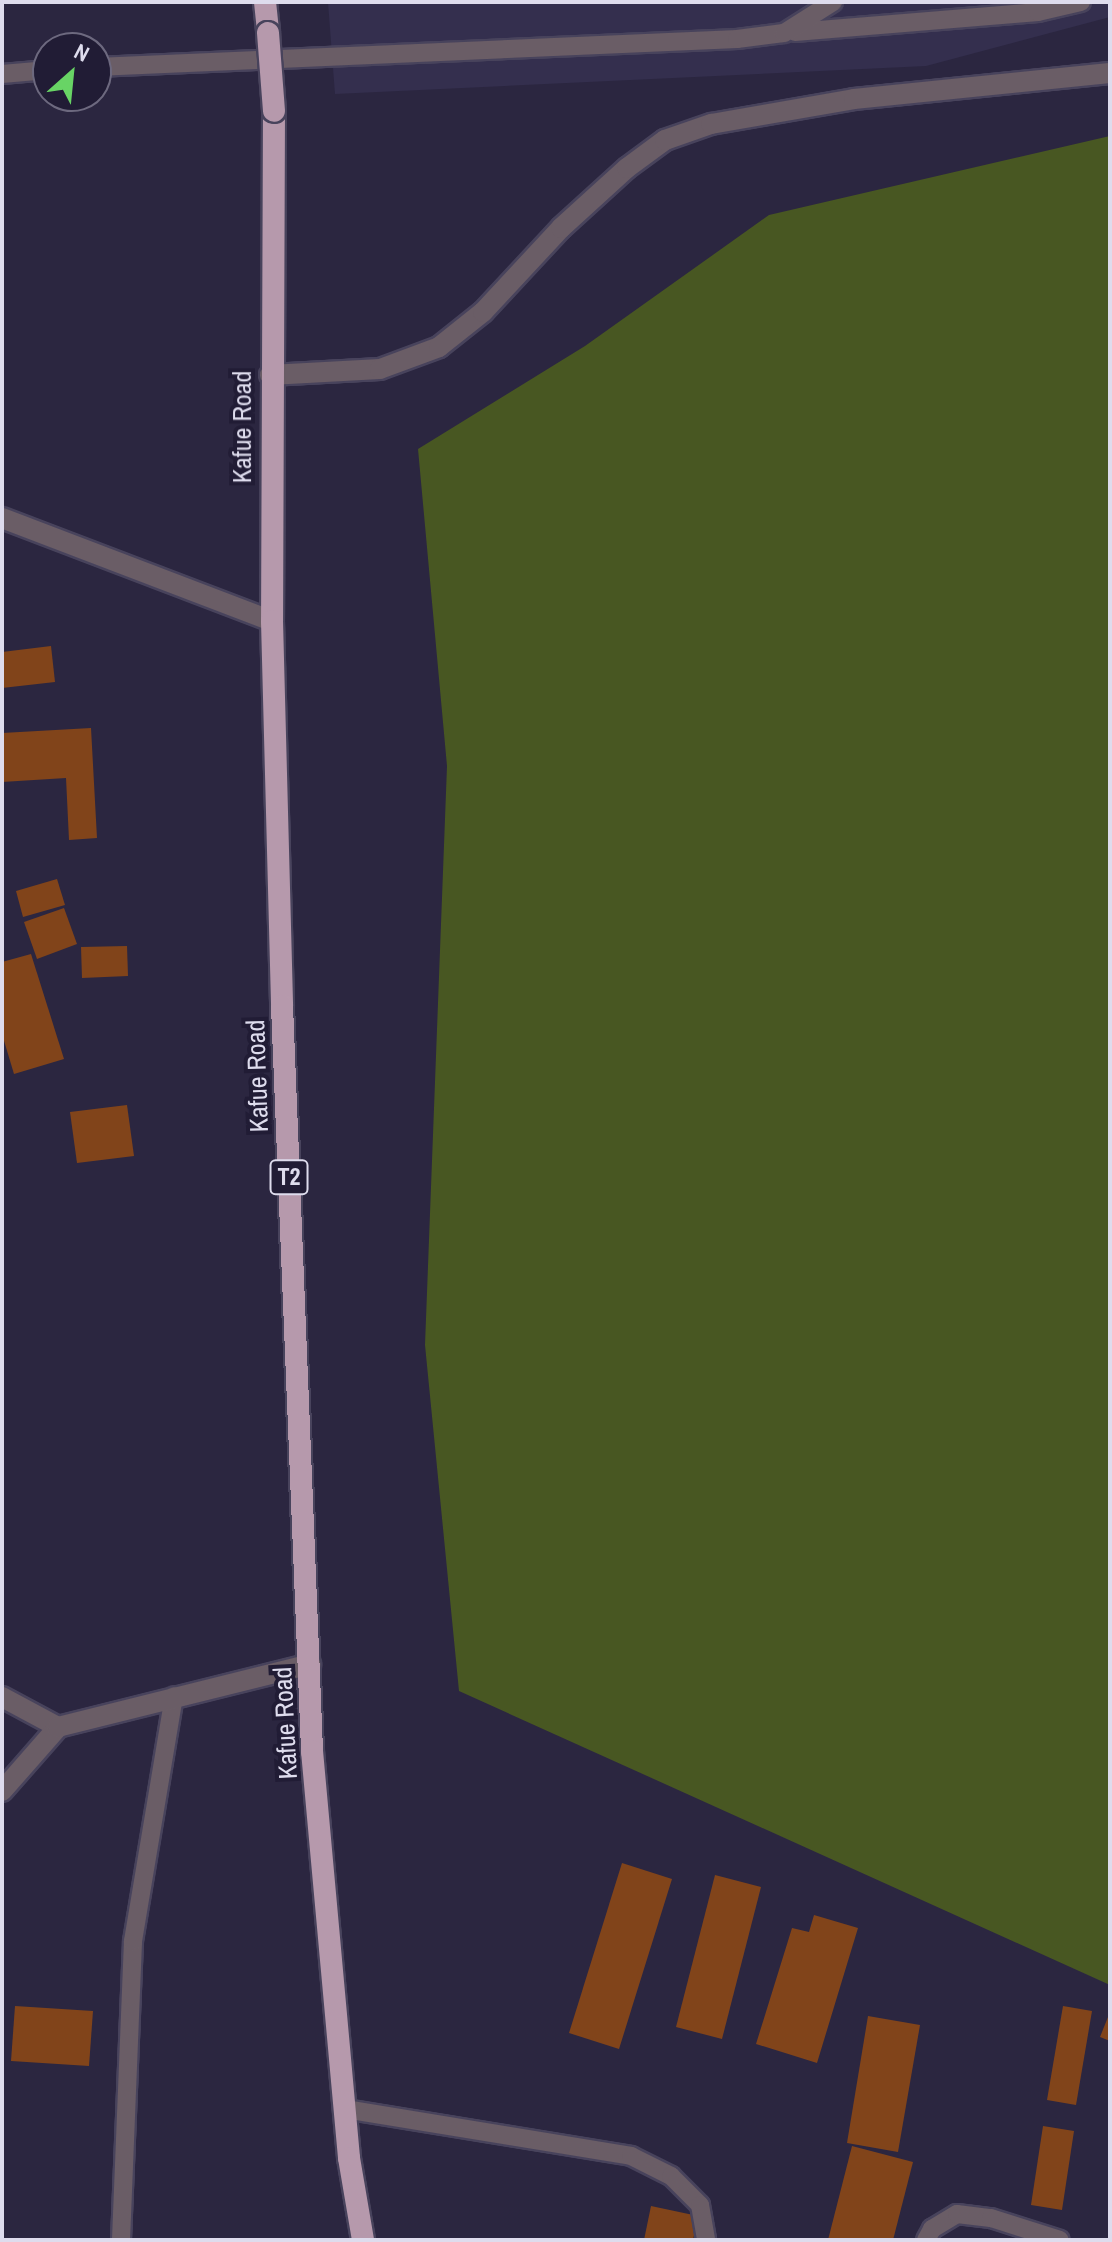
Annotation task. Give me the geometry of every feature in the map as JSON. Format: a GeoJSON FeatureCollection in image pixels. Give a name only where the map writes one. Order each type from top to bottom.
{"type":"FeatureCollection","features":[{"type":"Feature","properties":{"kind":"highway","name":"Kafue Road"},"geometry":{"type":"LineString","coordinates":[[265,2],[274,111],[270,375],[272,621],[282,1006],[312,1751],[345,2109],[363,2240]]}},
{"type":"Feature","properties":{"kind":"street"},"geometry":{"type":"LineString","coordinates":[[270,375],[380,369],[439,347],[483,312],[561,228],[627,168],[665,140],[688,132],[854,99],[1110,73]]}},
{"type":"Feature","properties":{"kind":"street"},"geometry":{"type":"LineString","coordinates":[[2,518],[272,621]]}},
{"type":"Feature","properties":{"kind":"street"},"geometry":{"type":"LineString","coordinates":[[2,1791],[58,1727],[310,1664]]}},
{"type":"Feature","properties":{"kind":"street"},"geometry":{"type":"LineString","coordinates":[[2,1697],[58,1727]]}},
{"type":"Feature","properties":{"kind":"lane"},"geometry":{"type":"LineString","coordinates":[[784,33],[833,2]]}},
{"type":"Feature","properties":{"kind":"lane"},"geometry":{"type":"LineString","coordinates":[[112,66],[784,33],[947,21],[1081,2]]}},
{"type":"Feature","properties":{"kind":"lane"},"geometry":{"type":"LineString","coordinates":[[2,74],[32,71]]}},
{"type":"Feature","properties":{"kind":"lane"},"geometry":{"type":"LineString","coordinates":[[121,2240],[133,1941],[174,1696]]}},
{"type":"Feature","properties":{"kind":"lane"},"geometry":{"type":"LineString","coordinates":[[345,2109],[631,2156],[671,2176],[700,2205],[706,2240]]}},
{"type":"Feature","properties":{"kind":"lane"},"geometry":{"type":"LineString","coordinates":[[926,2240],[932,2229],[957,2214],[991,2218],[1060,2240]]}},
{"type":"Feature","properties":{"kind":"shaded area"},"geometry":{"type":"Polygon","coordinates":[[[328,2],[1110,2],[1110,17],[926,66],[335,94],[328,2]]]}},
{"type":"Feature","properties":{"kind":"green space"},"geometry":{"type":"Polygon","coordinates":[[[1110,136],[1110,1985],[459,1691],[425,1345],[447,766],[418,449],[585,346],[769,215],[1110,136]]]}},
{"type":"Feature","properties":{"kind":"building"},"geometry":{"type":"Polygon","coordinates":[[[51,646],[55,682],[2,688],[2,652],[51,646]]]}},
{"type":"Feature","properties":{"kind":"building"},"geometry":{"type":"Polygon","coordinates":[[[91,728],[97,838],[69,840],[66,778],[2,782],[2,733],[91,728]]]}},
{"type":"Feature","properties":{"kind":"building"},"geometry":{"type":"Polygon","coordinates":[[[57,879],[65,905],[23,917],[16,891],[57,879]]]}},
{"type":"Feature","properties":{"kind":"building"},"geometry":{"type":"Polygon","coordinates":[[[64,908],[77,944],[37,959],[24,922],[64,908]]]}},
{"type":"Feature","properties":{"kind":"building"},"geometry":{"type":"Polygon","coordinates":[[[127,946],[128,976],[82,978],[81,947],[127,946]]]}},
{"type":"Feature","properties":{"kind":"building"},"geometry":{"type":"Polygon","coordinates":[[[31,954],[64,1059],[14,1074],[2,1034],[2,962],[31,954]]]}},
{"type":"Feature","properties":{"kind":"building"},"geometry":{"type":"Polygon","coordinates":[[[127,1105],[134,1156],[77,1163],[70,1112],[127,1105]]]}},
{"type":"Feature","properties":{"kind":"building"},"geometry":{"type":"Polygon","coordinates":[[[622,1863],[672,1879],[619,2049],[569,2033],[622,1863]]]}},
{"type":"Feature","properties":{"kind":"building"},"geometry":{"type":"Polygon","coordinates":[[[715,1875],[761,1887],[722,2039],[676,2027],[715,1875]]]}},
{"type":"Feature","properties":{"kind":"building"},"geometry":{"type":"Polygon","coordinates":[[[814,1915],[858,1928],[817,2063],[756,2044],[792,1928],[809,1932],[814,1915]]]}},
{"type":"Feature","properties":{"kind":"building"},"geometry":{"type":"Polygon","coordinates":[[[15,2006],[93,2011],[89,2066],[11,2061],[15,2006]]]}},
{"type":"Feature","properties":{"kind":"building"},"geometry":{"type":"Polygon","coordinates":[[[1063,2006],[1092,2011],[1076,2105],[1047,2100],[1063,2006]]]}},
{"type":"Feature","properties":{"kind":"building"},"geometry":{"type":"Polygon","coordinates":[[[1110,2012],[1110,2041],[1100,2037],[1110,2012]]]}},
{"type":"Feature","properties":{"kind":"building"},"geometry":{"type":"Polygon","coordinates":[[[868,2016],[920,2025],[898,2152],[847,2143],[868,2016]]]}},
{"type":"Feature","properties":{"kind":"building"},"geometry":{"type":"Polygon","coordinates":[[[1043,2126],[1074,2131],[1062,2210],[1031,2205],[1043,2126]]]}},
{"type":"Feature","properties":{"kind":"building"},"geometry":{"type":"Polygon","coordinates":[[[852,2146],[913,2162],[893,2240],[828,2240],[852,2146]]]}},
{"type":"Feature","properties":{"kind":"building"},"geometry":{"type":"Polygon","coordinates":[[[651,2206],[698,2216],[693,2240],[644,2240],[651,2206]]]}}]}
